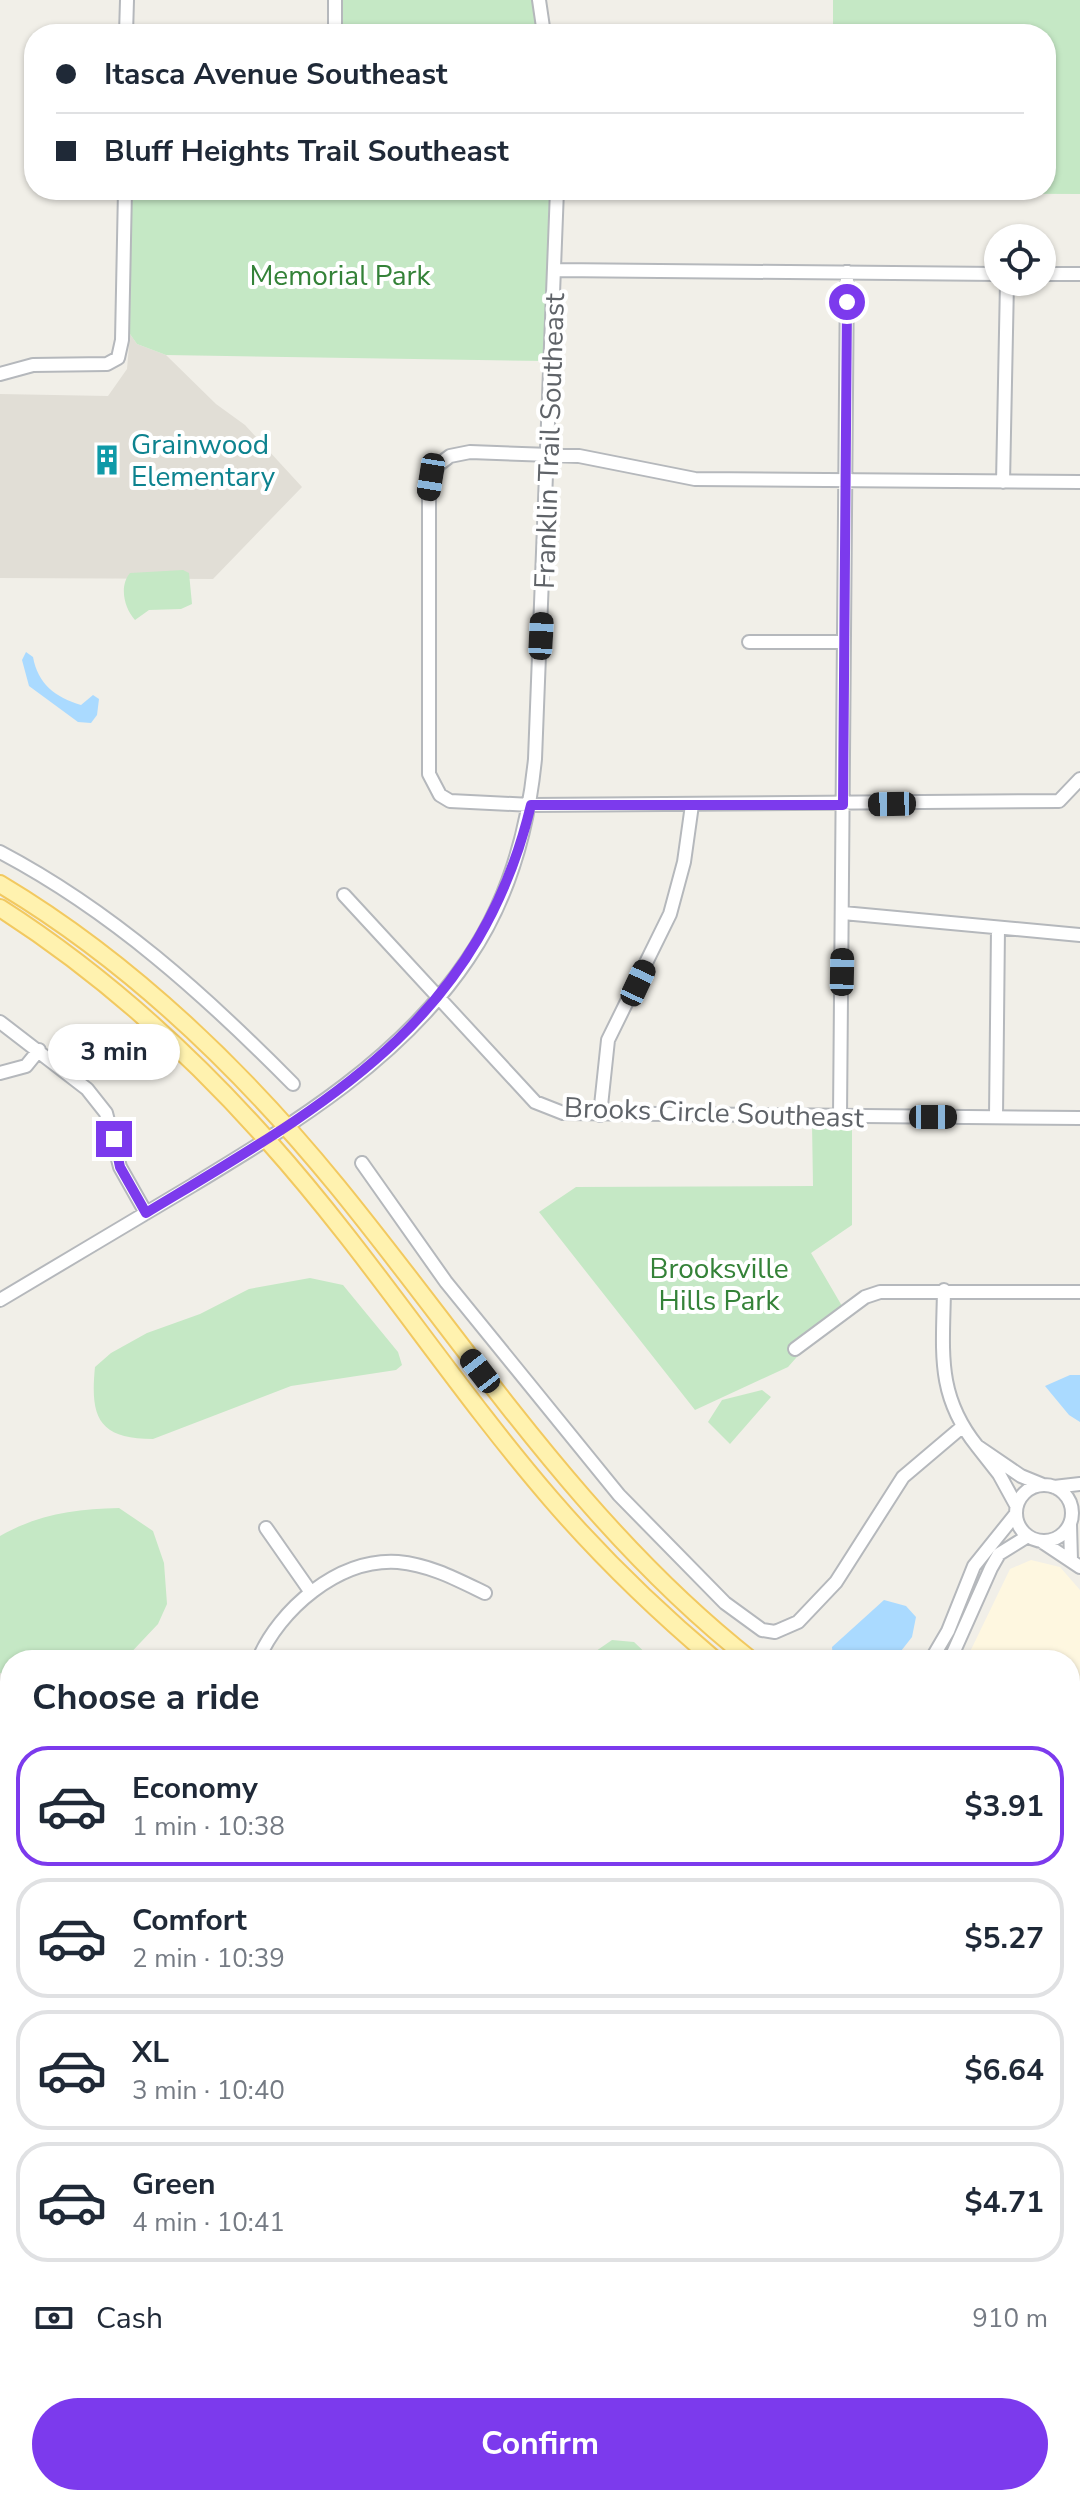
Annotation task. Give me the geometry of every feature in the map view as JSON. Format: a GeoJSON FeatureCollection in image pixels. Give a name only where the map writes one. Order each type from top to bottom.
{"type":"FeatureCollection","features":[{"type":"Feature","properties":{"kind":"main road"},"geometry":{"type":"LineString","coordinates":[[0,884],[78,937],[158,1000],[287,1127],[338,1187],[569,1484],[672,1591],[740,1650]]}},
{"type":"Feature","properties":{"kind":"main road"},"geometry":{"type":"LineString","coordinates":[[0,908],[107,985],[218,1088],[269,1141],[320,1201],[551,1499],[621,1573],[704,1650]]}},
{"type":"Feature","properties":{"kind":"street"},"geometry":{"type":"LineString","coordinates":[[126,24],[127,0]]}},
{"type":"Feature","properties":{"kind":"street"},"geometry":{"type":"LineString","coordinates":[[335,0],[335,24]]}},
{"type":"Feature","properties":{"kind":"street"},"geometry":{"type":"LineString","coordinates":[[539,0],[543,24]]}},
{"type":"Feature","properties":{"kind":"street"},"geometry":{"type":"LineString","coordinates":[[0,374],[33,365],[107,364],[118,358],[122,340],[125,200]]}},
{"type":"Feature","properties":{"kind":"street","name":"Franklin Trail Southeast"},"geometry":{"type":"LineString","coordinates":[[0,1300],[269,1141],[341,1090],[438,998],[469,958],[492,917],[519,853],[531,805],[549,453],[557,200]]}},
{"type":"Feature","properties":{"kind":"street"},"geometry":{"type":"LineString","coordinates":[[556,270],[984,274]]}},
{"type":"Feature","properties":{"kind":"street"},"geometry":{"type":"LineString","coordinates":[[840,1117],[847,272]]}},
{"type":"Feature","properties":{"kind":"street"},"geometry":{"type":"LineString","coordinates":[[1056,274],[1080,274]]}},
{"type":"Feature","properties":{"kind":"street"},"geometry":{"type":"LineString","coordinates":[[1003,482],[1007,296]]}},
{"type":"Feature","properties":{"kind":"street"},"geometry":{"type":"LineString","coordinates":[[1080,482],[695,479],[617,461],[549,453],[470,452],[450,456],[438,465],[431,477],[429,774],[440,795],[463,804],[531,805],[1059,801],[1080,779]]}},
{"type":"Feature","properties":{"kind":"street"},"geometry":{"type":"LineString","coordinates":[[749,642],[844,642]]}},
{"type":"Feature","properties":{"kind":"street"},"geometry":{"type":"LineString","coordinates":[[600,1115],[608,1040],[670,914],[684,862],[692,805]]}},
{"type":"Feature","properties":{"kind":"street"},"geometry":{"type":"LineString","coordinates":[[0,852],[83,902],[167,965],[236,1026],[293,1084]]}},
{"type":"Feature","properties":{"kind":"street","name":"Brooks Circle Southeast"},"geometry":{"type":"LineString","coordinates":[[344,895],[535,1102],[563,1113],[1080,1118]]}},
{"type":"Feature","properties":{"kind":"street"},"geometry":{"type":"LineString","coordinates":[[843,913],[1080,935]]}},
{"type":"Feature","properties":{"kind":"street"},"geometry":{"type":"LineString","coordinates":[[996,1117],[998,928]]}},
{"type":"Feature","properties":{"kind":"street"},"geometry":{"type":"LineString","coordinates":[[0,1022],[87,1089],[106,1113],[120,1167],[146,1213]]}},
{"type":"Feature","properties":{"kind":"street"},"geometry":{"type":"LineString","coordinates":[[0,1073],[26,1066],[39,1050]]}},
{"type":"Feature","properties":{"kind":"street"},"geometry":{"type":"LineString","coordinates":[[362,1163],[446,1282],[619,1495],[725,1603],[762,1630],[775,1632],[798,1622],[836,1582],[903,1477],[962,1427]]}},
{"type":"Feature","properties":{"kind":"street"},"geometry":{"type":"LineString","coordinates":[[944,1290],[944,1385],[962,1427],[999,1474],[1028,1536],[1075,1564]]}},
{"type":"Feature","properties":{"kind":"street"},"geometry":{"type":"LineString","coordinates":[[795,1349],[865,1297],[880,1292],[1080,1292]]}},
{"type":"Feature","properties":{"kind":"street"},"geometry":{"type":"LineString","coordinates":[[977,1446],[1021,1476],[1049,1486],[1068,1498],[1074,1515],[1075,1564]]}},
{"type":"Feature","properties":{"kind":"street"},"geometry":{"type":"LineString","coordinates":[[937,1650],[948,1631],[961,1590],[974,1566],[1016,1510],[1026,1491],[1080,1484]]}},
{"type":"Feature","properties":{"kind":"street"},"geometry":{"type":"LineString","coordinates":[[1041,1541],[1056,1539],[1074,1515]]}},
{"type":"Feature","properties":{"kind":"street"},"geometry":{"type":"LineString","coordinates":[[266,1528],[310,1591]]}},
{"type":"Feature","properties":{"kind":"street"},"geometry":{"type":"LineString","coordinates":[[954,1650],[999,1554],[1028,1536]]}},
{"type":"Feature","properties":{"kind":"street"},"geometry":{"type":"LineString","coordinates":[[262,1650],[269,1633],[310,1591],[352,1571],[394,1562],[436,1569],[485,1593]]}},
{"type":"Feature","properties":{"kind":"shaded area"},"geometry":{"type":"Polygon","coordinates":[[[130,334],[137,344],[166,355],[216,404],[245,425],[302,487],[213,579],[0,578],[0,394],[108,396],[127,369],[130,334]]]}},
{"type":"Feature","properties":{"kind":"shaded area"},"geometry":{"type":"Polygon","coordinates":[[[1031,1560],[1060,1567],[1080,1590],[1080,1650],[971,1650],[1010,1569],[1031,1560]]]}},
{"type":"Feature","properties":{"kind":"green space"},"geometry":{"type":"Polygon","coordinates":[[[342,0],[532,0],[536,24],[342,24],[342,0]]]}},
{"type":"Feature","properties":{"kind":"green space"},"geometry":{"type":"Polygon","coordinates":[[[833,0],[1080,0],[1080,194],[1056,194],[1056,24],[833,24],[833,0]]]}},
{"type":"Feature","properties":{"kind":"green space","name":"Memorial Park"},"geometry":{"type":"Polygon","coordinates":[[[131,200],[550,200],[546,361],[166,355],[137,344],[130,334],[131,200]]]}},
{"type":"Feature","properties":{"kind":"green space"},"geometry":{"type":"Polygon","coordinates":[[[183,570],[189,573],[192,604],[181,609],[149,610],[135,620],[124,597],[130,573],[183,570]]]}},
{"type":"Feature","properties":{"kind":"green space","name":"Brooksville Hills Park"},"geometry":{"type":"Polygon","coordinates":[[[812,1123],[852,1123],[852,1225],[811,1253],[842,1306],[788,1367],[695,1410],[539,1212],[576,1187],[813,1186],[812,1123]]]}},
{"type":"Feature","properties":{"kind":"green space"},"geometry":{"type":"Polygon","coordinates":[[[310,1278],[343,1285],[398,1352],[402,1365],[396,1370],[291,1386],[153,1439],[120,1435],[102,1422],[94,1399],[95,1367],[111,1353],[147,1333],[200,1314],[249,1289],[310,1278]]]}},
{"type":"Feature","properties":{"kind":"green space"},"geometry":{"type":"Polygon","coordinates":[[[762,1390],[771,1397],[730,1444],[708,1422],[722,1400],[762,1390]]]}},
{"type":"Feature","properties":{"kind":"green space"},"geometry":{"type":"Polygon","coordinates":[[[119,1508],[153,1531],[164,1563],[167,1604],[158,1624],[133,1650],[0,1650],[0,1536],[29,1522],[87,1510],[119,1508]]]}},
{"type":"Feature","properties":{"kind":"green space"},"geometry":{"type":"Polygon","coordinates":[[[612,1640],[634,1642],[642,1650],[598,1650],[612,1640]]]}},
{"type":"Feature","properties":{"kind":"water"},"geometry":{"type":"Polygon","coordinates":[[[26,652],[33,657],[44,682],[63,698],[81,705],[93,695],[99,699],[97,715],[91,723],[78,722],[29,686],[22,660],[26,652]]]}},
{"type":"Feature","properties":{"kind":"water"},"geometry":{"type":"Polygon","coordinates":[[[1070,1375],[1080,1375],[1080,1422],[1069,1415],[1045,1386],[1070,1375]]]}},
{"type":"Feature","properties":{"kind":"water"},"geometry":{"type":"Polygon","coordinates":[[[884,1600],[906,1606],[916,1617],[912,1637],[902,1650],[832,1650],[884,1600]]]}},
{"type":"Feature","properties":{"kind":"place","name":"Grainwood Elementary"},"geometry":{"type":"Point","coordinates":[107,460]}},
{"type":"Feature","properties":{"kind":"route"},"geometry":{"type":"LineString","coordinates":[[114,1139],[120,1167],[146,1213],[269,1141],[341,1090],[438,998],[469,958],[492,917],[519,853],[531,805],[843,805],[847,302]]}}]}
